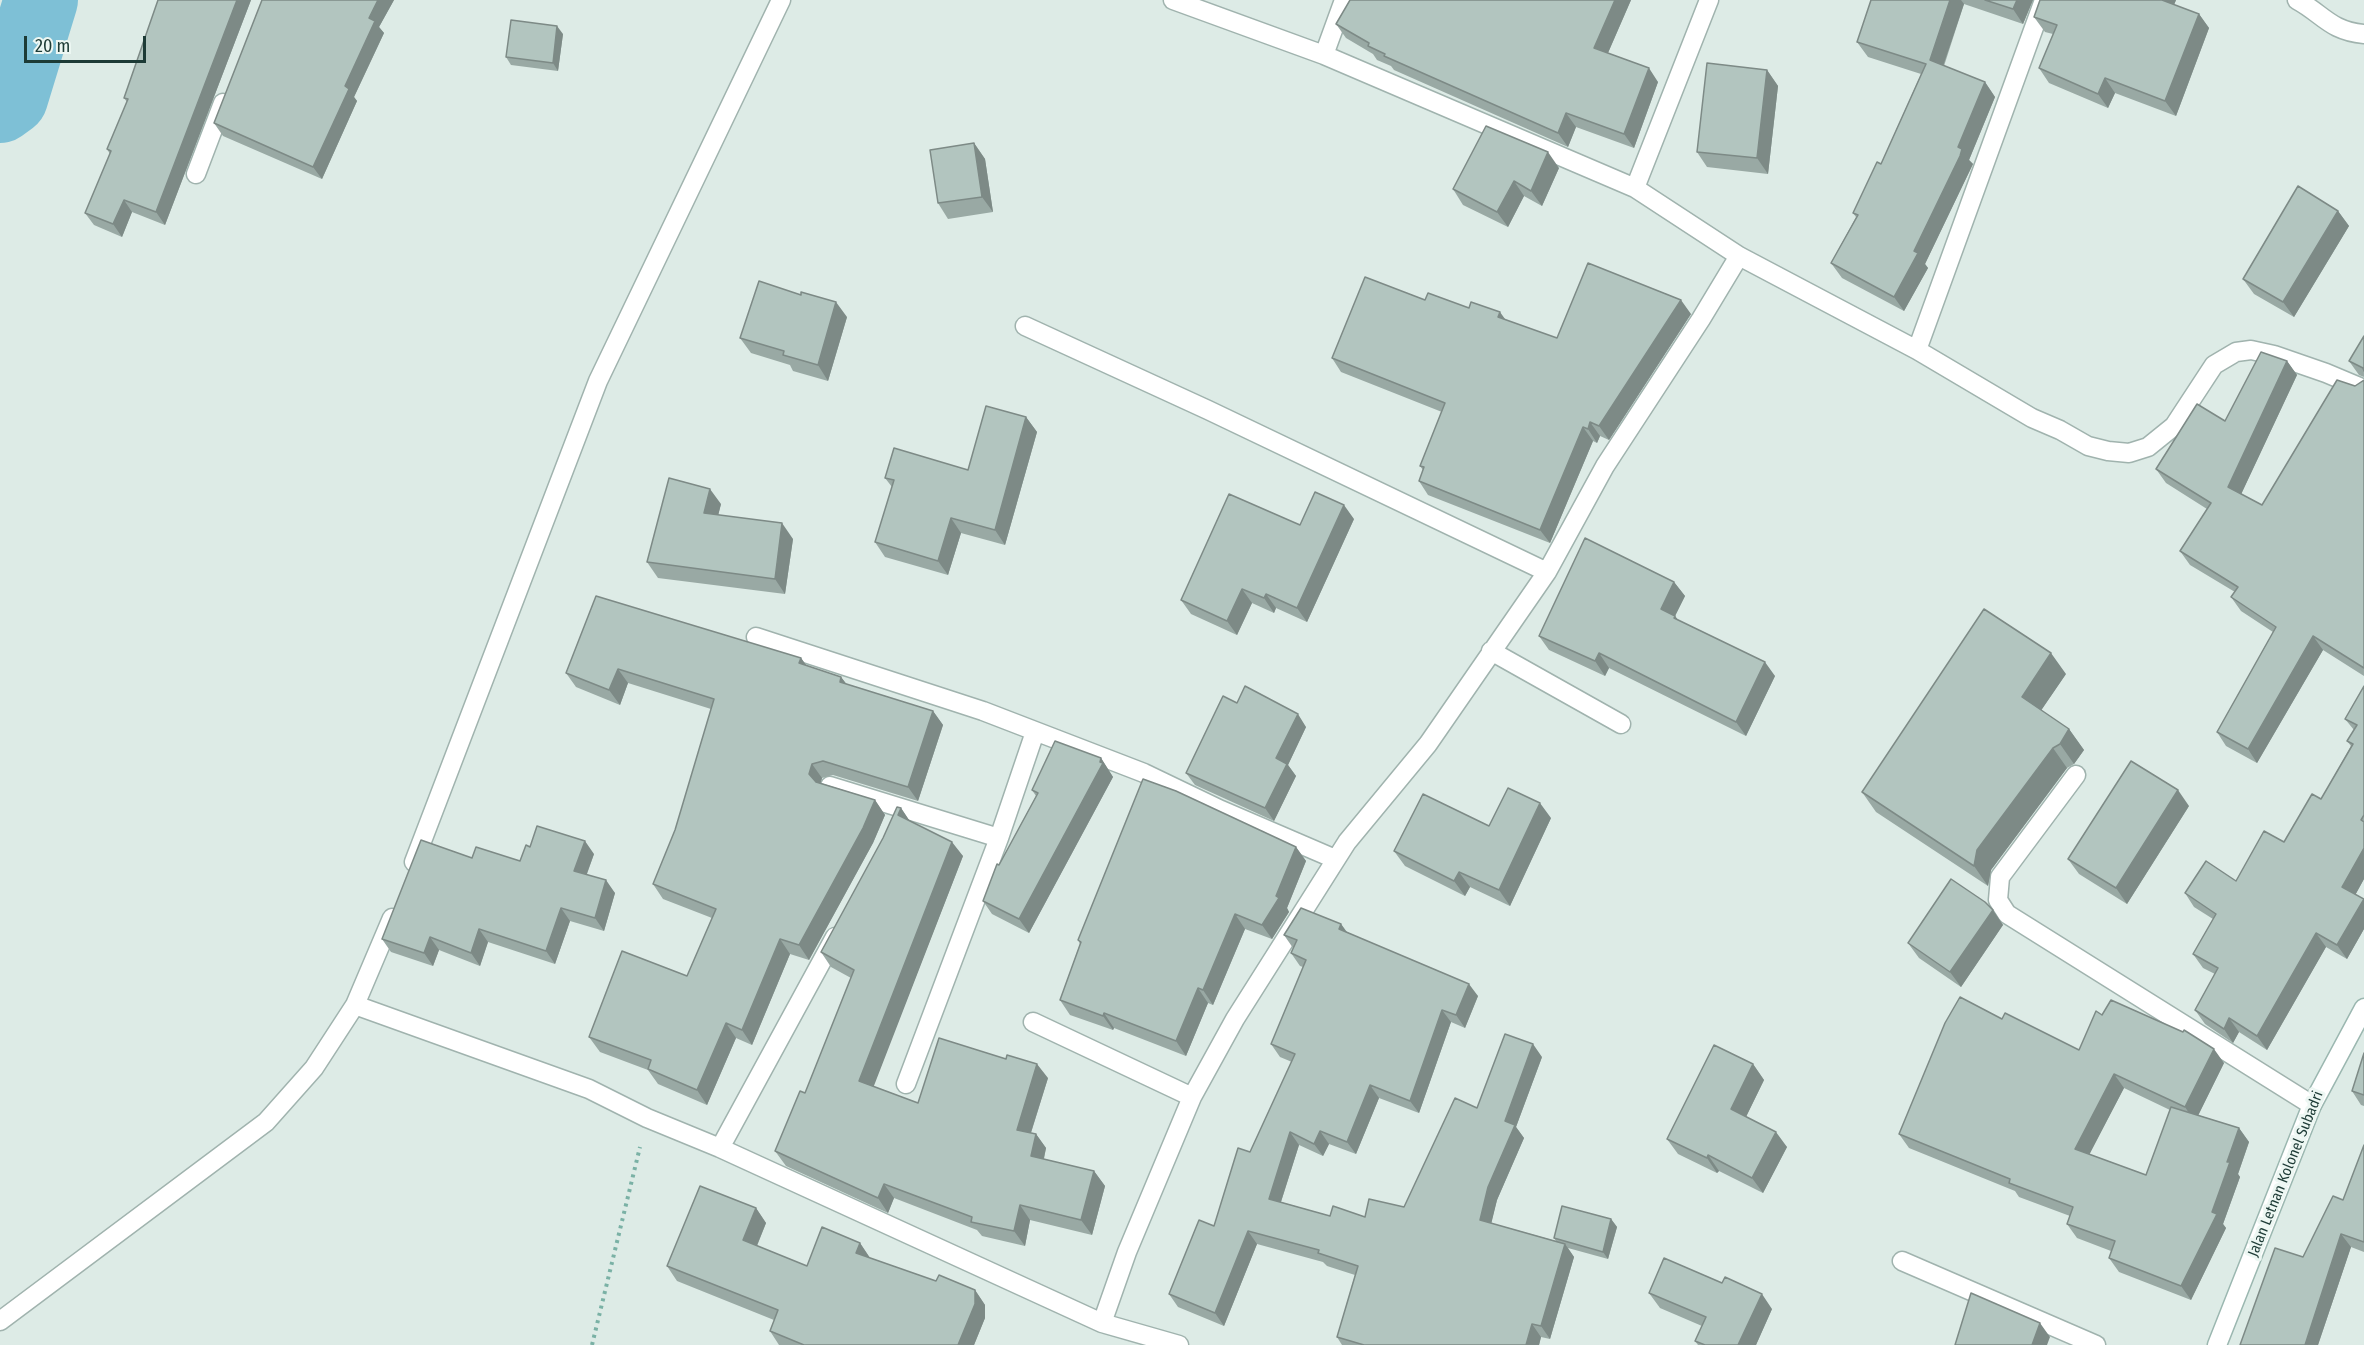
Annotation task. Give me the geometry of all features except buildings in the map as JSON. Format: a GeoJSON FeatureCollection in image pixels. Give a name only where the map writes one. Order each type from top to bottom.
{"type":"FeatureCollection","features":[{"type":"Feature","properties":{"kind":"street"},"geometry":{"type":"LineString","coordinates":[[409,873],[598,381],[781,0]]}},
{"type":"Feature","properties":{"kind":"street"},"geometry":{"type":"LineString","coordinates":[[1173,0],[1324,55],[1635,188],[1739,256],[1917,350],[2032,418],[2088,446],[2129,453],[2148,447],[2174,426],[2214,365],[2236,352],[2251,350],[2274,355],[2364,389]]}},
{"type":"Feature","properties":{"kind":"street"},"geometry":{"type":"LineString","coordinates":[[1324,55],[1344,0]]}},
{"type":"Feature","properties":{"kind":"street"},"geometry":{"type":"LineString","coordinates":[[1635,188],[1709,0]]}},
{"type":"Feature","properties":{"kind":"street"},"geometry":{"type":"LineString","coordinates":[[1917,350],[2044,0]]}},
{"type":"Feature","properties":{"kind":"street"},"geometry":{"type":"LineString","coordinates":[[2297,0],[2326,22],[2364,34]]}},
{"type":"Feature","properties":{"kind":"street"},"geometry":{"type":"LineString","coordinates":[[196,174],[229,87]]}},
{"type":"Feature","properties":{"kind":"street"},"geometry":{"type":"LineString","coordinates":[[1102,1323],[1127,1252],[1192,1097],[1235,1019],[1335,859],[1428,744],[1547,572],[1605,466],[1739,256]]}},
{"type":"Feature","properties":{"kind":"street"},"geometry":{"type":"LineString","coordinates":[[1025,326],[1209,410],[1547,572]]}},
{"type":"Feature","properties":{"kind":"street"},"geometry":{"type":"LineString","coordinates":[[756,637],[983,711],[1144,773],[1221,810],[1335,859]]}},
{"type":"Feature","properties":{"kind":"street"},"geometry":{"type":"LineString","coordinates":[[1491,651],[1621,724]]}},
{"type":"Feature","properties":{"kind":"street"},"geometry":{"type":"LineString","coordinates":[[906,1084],[999,838],[1035,732]]}},
{"type":"Feature","properties":{"kind":"street"},"geometry":{"type":"LineString","coordinates":[[2076,775],[2001,877],[1998,900],[2007,914],[2312,1105]]}},
{"type":"Feature","properties":{"kind":"street"},"geometry":{"type":"LineString","coordinates":[[830,786],[999,838]]}},
{"type":"Feature","properties":{"kind":"street"},"geometry":{"type":"LineString","coordinates":[[892,827],[901,807]]}},
{"type":"Feature","properties":{"kind":"street"},"geometry":{"type":"LineString","coordinates":[[0,1321],[266,1122],[314,1068],[356,1005],[396,907]]}},
{"type":"Feature","properties":{"kind":"street"},"geometry":{"type":"LineString","coordinates":[[720,1148],[844,920]]}},
{"type":"Feature","properties":{"kind":"street"},"geometry":{"type":"LineString","coordinates":[[356,1005],[589,1089],[647,1118],[720,1148],[1102,1323],[1179,1345]]}},
{"type":"Feature","properties":{"kind":"street","name":"Jalan Letnan Kolonel Subadri"},"geometry":{"type":"LineString","coordinates":[[2217,1345],[2312,1105],[2364,1008]]}},
{"type":"Feature","properties":{"kind":"street"},"geometry":{"type":"LineString","coordinates":[[1033,1022],[1192,1097]]}},
{"type":"Feature","properties":{"kind":"street"},"geometry":{"type":"LineString","coordinates":[[1902,1261],[2096,1345]]}},
{"type":"Feature","properties":{"kind":"path"},"geometry":{"type":"LineString","coordinates":[[592,1345],[647,1118]]}},
{"type":"Feature","properties":{"kind":"waterway"},"geometry":{"type":"LineString","coordinates":[[0,106],[11,98],[41,0]]}}]}
